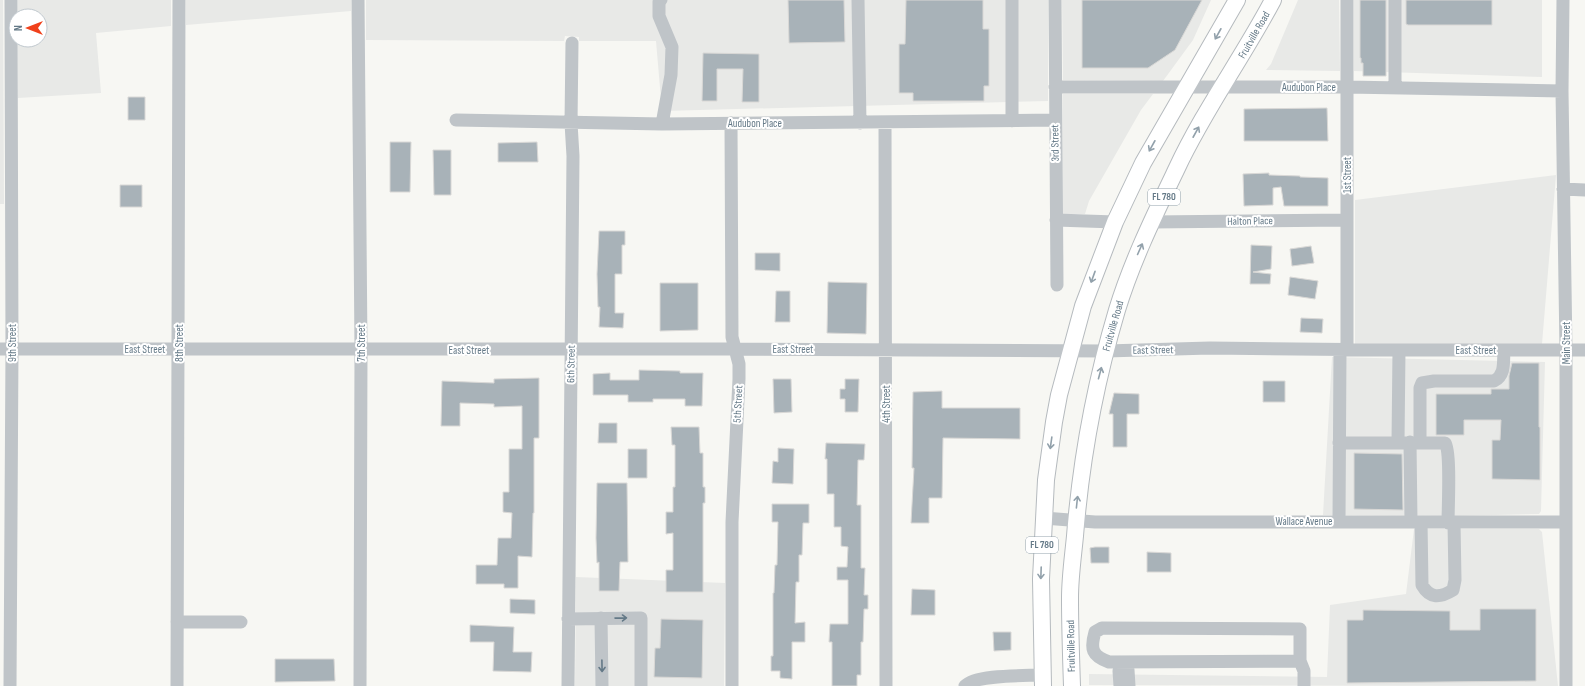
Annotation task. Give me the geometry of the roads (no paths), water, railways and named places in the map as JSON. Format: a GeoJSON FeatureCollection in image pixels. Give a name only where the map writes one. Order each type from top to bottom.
{"type":"FeatureCollection","features":[{"type":"Feature","properties":{"kind":"main road","name":"FL 780"},"geometry":{"type":"LineString","coordinates":[[1043,681],[1041,579],[1046,480],[1054,422],[1083,306],[1115,222],[1143,163],[1237,0]]}},
{"type":"Feature","properties":{"kind":"main road","name":"Fruitville Road"},"geometry":{"type":"LineString","coordinates":[[1072,686],[1070,598],[1075,520],[1081,468],[1088,425],[1117,309],[1134,262],[1177,167],[1222,88],[1253,38],[1273,0]]}},
{"type":"Feature","properties":{"kind":"street","name":"9th Street"},"geometry":{"type":"LineString","coordinates":[[10,686],[6,349],[11,0]]}},
{"type":"Feature","properties":{"kind":"street","name":"8th Street"},"geometry":{"type":"LineString","coordinates":[[177,686],[179,0]]}},
{"type":"Feature","properties":{"kind":"street","name":"7th Street"},"geometry":{"type":"LineString","coordinates":[[358,0],[361,349],[360,686]]}},
{"type":"Feature","properties":{"kind":"street"},"geometry":{"type":"LineString","coordinates":[[661,0],[659,2],[658,16],[672,48],[671,75],[662,124]]}},
{"type":"Feature","properties":{"kind":"street"},"geometry":{"type":"LineString","coordinates":[[858,0],[860,123]]}},
{"type":"Feature","properties":{"kind":"street"},"geometry":{"type":"LineString","coordinates":[[1012,0],[1012,121]]}},
{"type":"Feature","properties":{"kind":"street","name":"3rd Street"},"geometry":{"type":"LineString","coordinates":[[1055,0],[1057,285]]}},
{"type":"Feature","properties":{"kind":"street","name":"1st Street"},"geometry":{"type":"LineString","coordinates":[[1339,521],[1339,443],[1344,350],[1347,220],[1347,0]]}},
{"type":"Feature","properties":{"kind":"street"},"geometry":{"type":"LineString","coordinates":[[1395,0],[1395,88]]}},
{"type":"Feature","properties":{"kind":"street","name":"Main Street"},"geometry":{"type":"LineString","coordinates":[[1563,0],[1562,91],[1566,350],[1566,686]]}},
{"type":"Feature","properties":{"kind":"street","name":"6th Street"},"geometry":{"type":"LineString","coordinates":[[568,686],[573,156],[571,123],[572,43]]}},
{"type":"Feature","properties":{"kind":"street","name":"Audubon Place"},"geometry":{"type":"LineString","coordinates":[[1055,87],[1347,87],[1562,91]]}},
{"type":"Feature","properties":{"kind":"street","name":"Audubon Place"},"geometry":{"type":"LineString","coordinates":[[456,120],[662,124],[885,123],[1055,120]]}},
{"type":"Feature","properties":{"kind":"street","name":"5th Street"},"geometry":{"type":"LineString","coordinates":[[731,123],[732,337],[739,364],[732,522],[732,686]]}},
{"type":"Feature","properties":{"kind":"street","name":"4th Street"},"geometry":{"type":"LineString","coordinates":[[885,123],[886,686]]}},
{"type":"Feature","properties":{"kind":"street"},"geometry":{"type":"LineString","coordinates":[[1563,189],[1585,190]]}},
{"type":"Feature","properties":{"kind":"street"},"geometry":{"type":"LineString","coordinates":[[1056,220],[1115,222]]}},
{"type":"Feature","properties":{"kind":"street","name":"Halton Place"},"geometry":{"type":"LineString","coordinates":[[1152,222],[1347,220]]}},
{"type":"Feature","properties":{"kind":"street","name":"East Street"},"geometry":{"type":"LineString","coordinates":[[6,349],[735,349],[1106,351],[1210,348],[1344,350],[1585,350]]}},
{"type":"Feature","properties":{"kind":"street"},"geometry":{"type":"LineString","coordinates":[[1339,443],[1409,442],[1444,442],[1447,446],[1455,580],[1453,590],[1445,595],[1435,596],[1426,593],[1422,585],[1409,442],[1399,350]]}},
{"type":"Feature","properties":{"kind":"street"},"geometry":{"type":"LineString","coordinates":[[1409,442],[1422,383],[1434,381],[1494,381],[1503,371],[1504,350]]}},
{"type":"Feature","properties":{"kind":"street","name":"Wallace Avenue"},"geometry":{"type":"LineString","coordinates":[[1044,518],[1096,522],[1565,522]]}},
{"type":"Feature","properties":{"kind":"street"},"geometry":{"type":"LineString","coordinates":[[601,618],[602,686]]}},
{"type":"Feature","properties":{"kind":"street"},"geometry":{"type":"LineString","coordinates":[[568,619],[641,618],[641,686]]}},
{"type":"Feature","properties":{"kind":"street"},"geometry":{"type":"LineString","coordinates":[[178,622],[241,622]]}},
{"type":"Feature","properties":{"kind":"street"},"geometry":{"type":"LineString","coordinates":[[1300,661],[1110,662],[1099,659],[1092,650],[1092,642],[1095,632],[1102,628],[1300,629],[1300,661],[1304,671],[1304,686]]}},
{"type":"Feature","properties":{"kind":"street"},"geometry":{"type":"LineString","coordinates":[[1295,686],[1295,670],[1300,661]]}},
{"type":"Feature","properties":{"kind":"street"},"geometry":{"type":"LineString","coordinates":[[1120,686],[1119,671],[1124,662]]}},
{"type":"Feature","properties":{"kind":"street"},"geometry":{"type":"LineString","coordinates":[[1124,662],[1128,670],[1129,686]]}},
{"type":"Feature","properties":{"kind":"street"},"geometry":{"type":"LineString","coordinates":[[965,686],[968,683],[980,678],[1043,681]]}}]}
